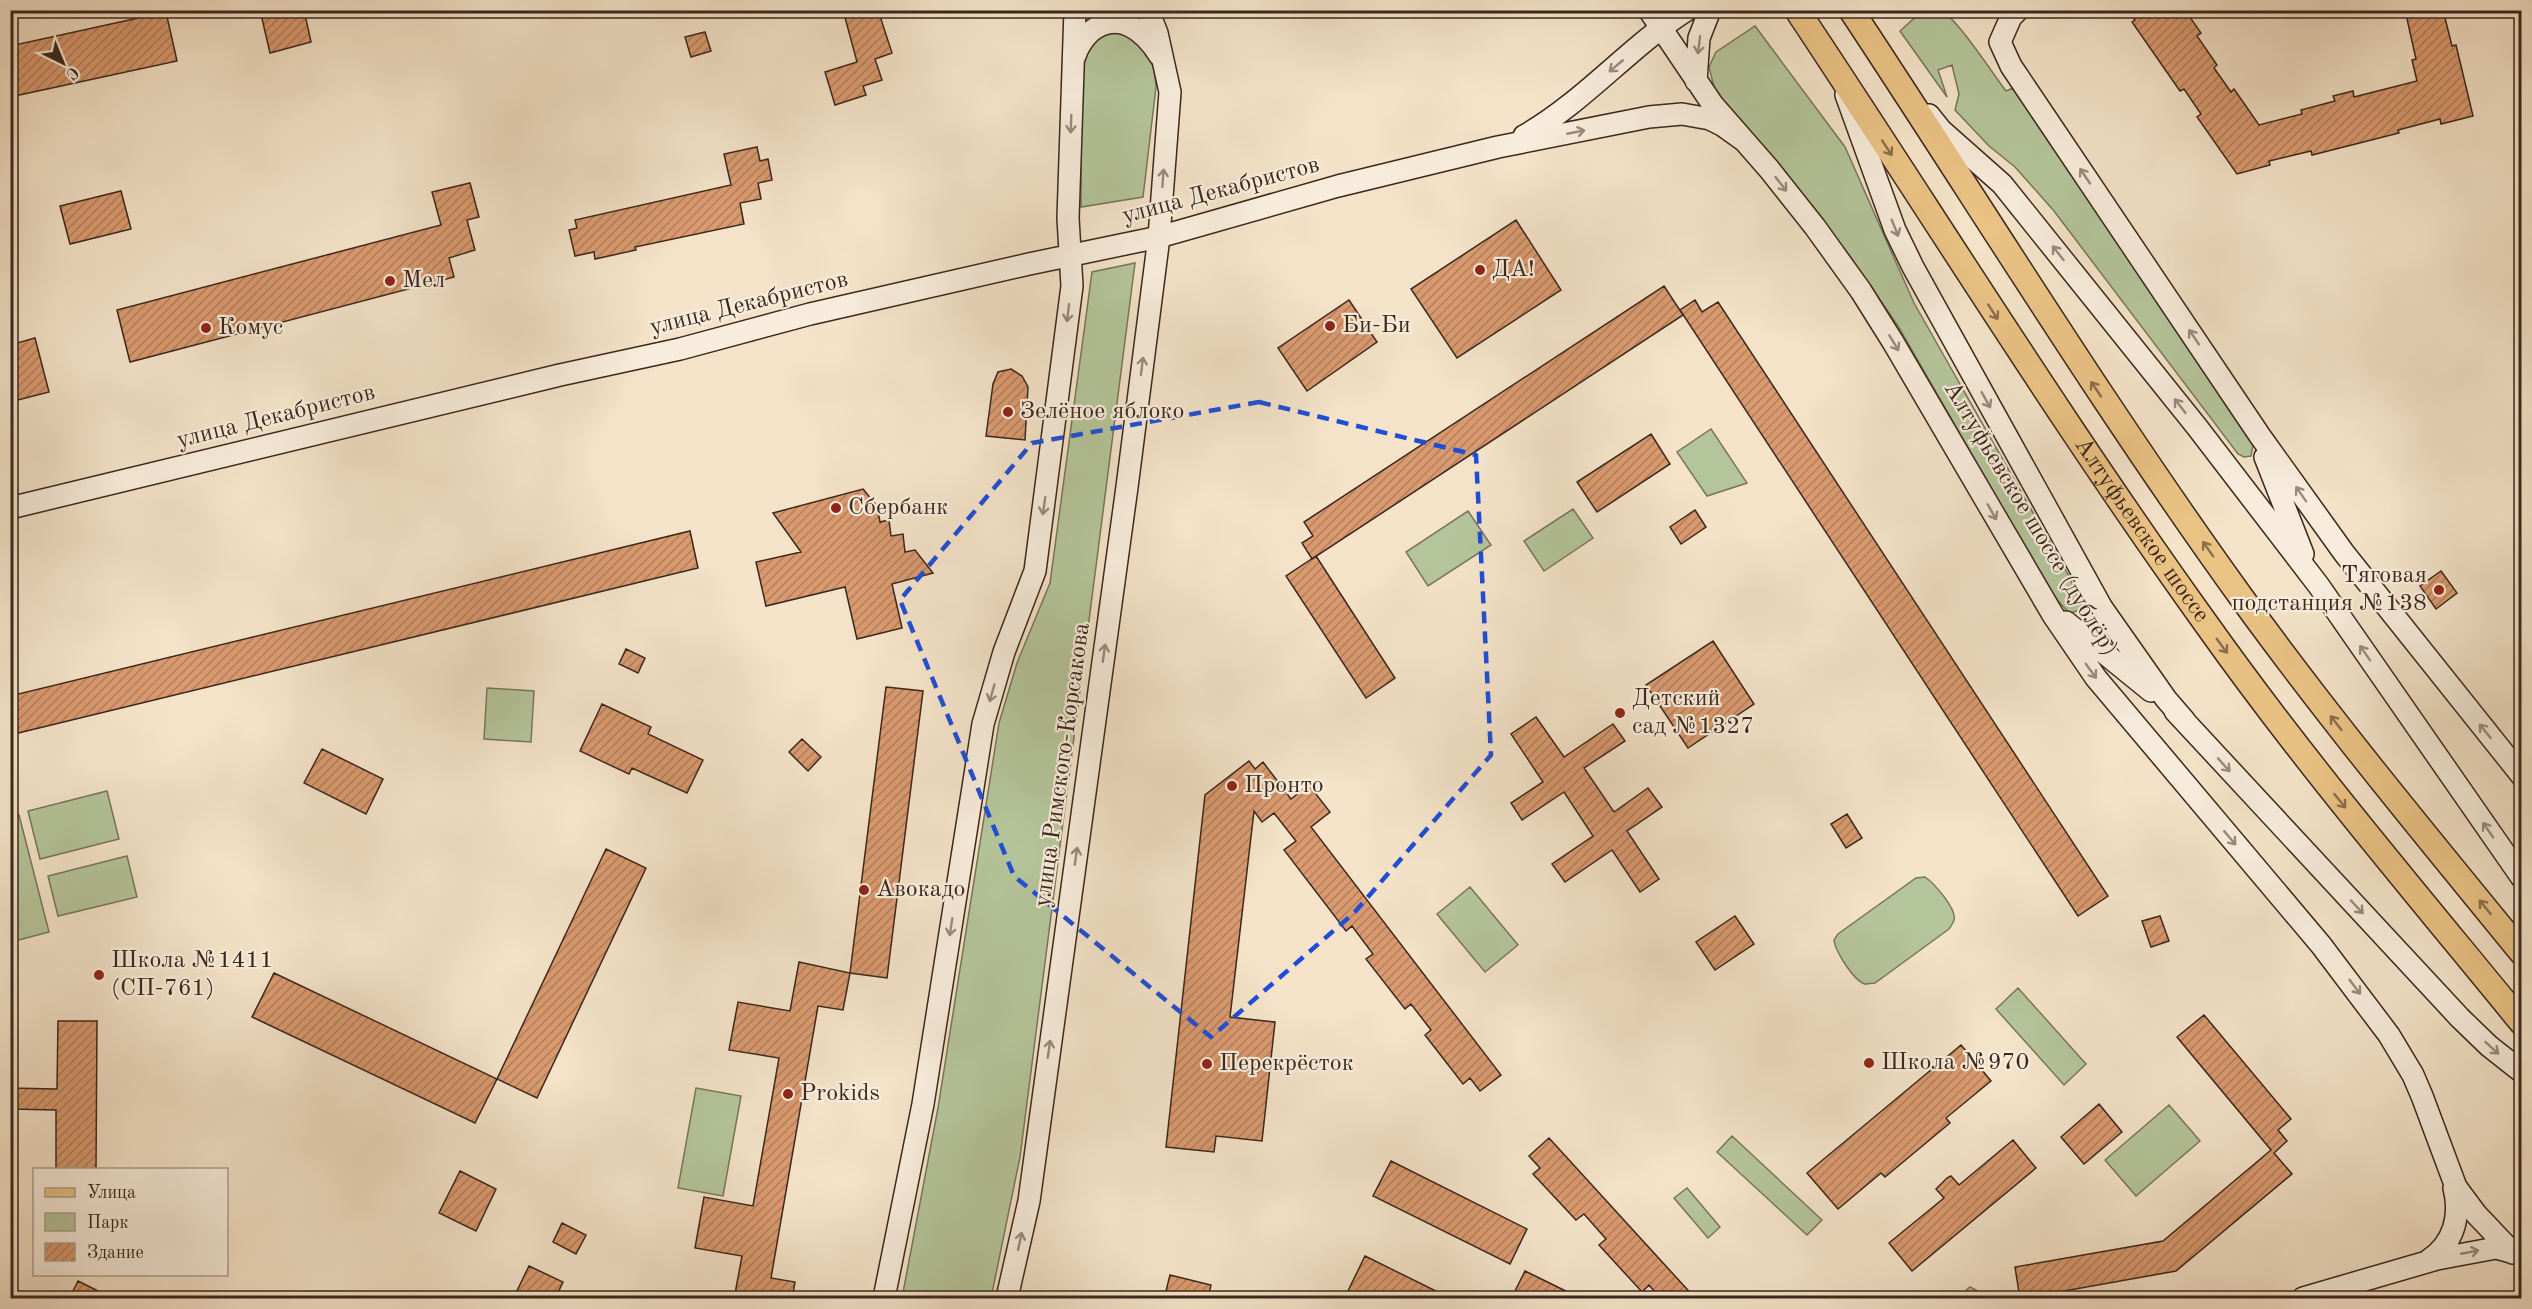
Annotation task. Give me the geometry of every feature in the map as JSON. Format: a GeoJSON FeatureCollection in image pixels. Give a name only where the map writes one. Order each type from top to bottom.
{"type":"FeatureCollection","features":[{"type":"Feature","properties":{"kind":"main road"},"geometry":{"type":"LineString","coordinates":[[884,1299],[923,1104],[983,724],[1004,652],[1035,571],[1072,286],[1068,218],[1075,10]]}},
{"type":"Feature","properties":{"kind":"main road","name":"улица Римского-Корсакова"},"geometry":{"type":"LineString","coordinates":[[1007,1299],[1029,1201],[1159,237],[1170,92],[1166,67],[1148,10]]}},
{"type":"Feature","properties":{"kind":"main road","name":"улица Декабристов"},"geometry":{"type":"LineString","coordinates":[[1498,147],[1548,122],[1655,19],[1687,10]]}},
{"type":"Feature","properties":{"kind":"main road"},"geometry":{"type":"LineString","coordinates":[[1696,81],[1699,38],[1710,10]]}},
{"type":"Feature","properties":{"kind":"main road","name":"Алтуфьевское шоссе"},"geometry":{"type":"LineString","coordinates":[[1797,10],[2069,428],[2206,625],[2334,793],[2522,1023]]}},
{"type":"Feature","properties":{"kind":"main road","name":"Алтуфьевское шоссе"},"geometry":{"type":"LineString","coordinates":[[1851,10],[2100,394],[2242,599],[2362,757],[2522,953]]}},
{"type":"Feature","properties":{"kind":"main road"},"geometry":{"type":"LineString","coordinates":[[2018,10],[2011,17],[2000,42],[2011,66],[2238,403],[2360,575],[2522,776]]}},
{"type":"Feature","properties":{"kind":"main road","name":"Алтуфьевское шоссе (дублёр)"},"geometry":{"type":"LineString","coordinates":[[1655,19],[1696,81],[1815,227],[1861,291],[2036,587],[2084,662],[2321,945],[2389,1035],[2413,1075],[2451,1177],[2465,1201],[2517,1256]]}},
{"type":"Feature","properties":{"kind":"main road"},"geometry":{"type":"LineString","coordinates":[[1073,66],[1078,47],[1087,35],[1100,24],[1113,21],[1140,32],[1152,44],[1166,67]]}},
{"type":"Feature","properties":{"kind":"main road"},"geometry":{"type":"LineString","coordinates":[[1884,63],[1941,130],[2002,184],[2215,452],[2319,586],[2522,878]]}},
{"type":"Feature","properties":{"kind":"main road"},"geometry":{"type":"LineString","coordinates":[[1839,74],[1895,230],[1905,251],[2089,586],[2122,640],[2185,721],[2460,1018],[2489,1046],[2522,1072]]}},
{"type":"Feature","properties":{"kind":"main road","name":"улица Декабристов"},"geometry":{"type":"LineString","coordinates":[[10,508],[537,380],[680,349],[810,314],[1159,237],[1338,186],[1498,147],[1649,117],[1682,114],[1710,119],[1743,140]]}},
{"type":"Feature","properties":{"kind":"main road"},"geometry":{"type":"LineString","coordinates":[[2238,403],[2263,451],[2305,560],[2319,586]]}},
{"type":"Feature","properties":{"kind":"main road"},"geometry":{"type":"LineString","coordinates":[[2215,452],[2225,463],[2332,548],[2360,575]]}},
{"type":"Feature","properties":{"kind":"main road"},"geometry":{"type":"LineString","coordinates":[[2089,586],[2138,722],[2152,745]]}},
{"type":"Feature","properties":{"kind":"main road"},"geometry":{"type":"LineString","coordinates":[[2036,587],[2063,619],[2185,721]]}},
{"type":"Feature","properties":{"kind":"main road"},"geometry":{"type":"LineString","coordinates":[[2426,1262],[2441,1251],[2453,1232],[2458,1209],[2451,1177]]}},
{"type":"Feature","properties":{"kind":"main road"},"geometry":{"type":"LineString","coordinates":[[2303,1299],[2426,1262],[2487,1249],[2496,1248],[2517,1256]]}},
{"type":"Feature","properties":{"kind":"highlighted area"},"geometry":{"type":"Polygon","coordinates":[[[1259,402],[1476,455],[1491,755],[1354,913],[1211,1037],[1014,876],[900,600],[1032,443],[1259,402]]]}},
{"type":"Feature","properties":{"kind":"green space"},"geometry":{"type":"Polygon","coordinates":[[[1939,10],[1947,15],[2006,91],[2013,88],[2253,445],[2251,456],[2244,457],[2238,454],[2054,211],[2015,167],[1989,146],[1955,110],[1959,94],[1952,65],[1938,70],[1947,97],[1900,31],[1922,11],[1939,10]]]}},
{"type":"Feature","properties":{"kind":"green space"},"geometry":{"type":"Polygon","coordinates":[[[1755,26],[1845,147],[1914,303],[2070,578],[2081,605],[2077,611],[2069,613],[2052,594],[1898,326],[1849,255],[1746,126],[1715,91],[1709,67],[1716,52],[1755,26]]]}},
{"type":"Feature","properties":{"kind":"green space"},"geometry":{"type":"Polygon","coordinates":[[[1107,29],[1132,34],[1146,52],[1154,70],[1156,87],[1143,197],[1081,207],[1081,57],[1107,29]]]}},
{"type":"Feature","properties":{"kind":"green space"},"geometry":{"type":"Polygon","coordinates":[[[1135,263],[1020,1157],[991,1298],[902,1298],[938,1108],[999,723],[1017,663],[1050,583],[1092,272],[1135,263]]]}},
{"type":"Feature","properties":{"kind":"green space"},"geometry":{"type":"Polygon","coordinates":[[[1711,429],[1747,483],[1707,496],[1677,452],[1711,429]]]}},
{"type":"Feature","properties":{"kind":"green space"},"geometry":{"type":"Polygon","coordinates":[[[1573,509],[1593,538],[1544,571],[1524,541],[1573,509]]]}},
{"type":"Feature","properties":{"kind":"green space"},"geometry":{"type":"Polygon","coordinates":[[[1468,511],[1491,545],[1428,586],[1406,552],[1468,511]]]}},
{"type":"Feature","properties":{"kind":"green space"},"geometry":{"type":"Polygon","coordinates":[[[487,688],[534,691],[531,742],[484,739],[487,688]]]}},
{"type":"Feature","properties":{"kind":"green space"},"geometry":{"type":"Polygon","coordinates":[[[107,791],[119,839],[40,859],[28,811],[107,791]]]}},
{"type":"Feature","properties":{"kind":"green space"},"geometry":{"type":"Polygon","coordinates":[[[19,815],[49,932],[11,942],[11,817],[19,815]]]}},
{"type":"Feature","properties":{"kind":"green space"},"geometry":{"type":"Polygon","coordinates":[[[127,856],[137,897],[58,916],[48,876],[127,856]]]}},
{"type":"Feature","properties":{"kind":"green space"},"geometry":{"type":"Polygon","coordinates":[[[1925,877],[1939,890],[1952,909],[1954,920],[1949,929],[1875,983],[1861,982],[1846,965],[1834,940],[1838,934],[1916,878],[1925,877]]]}},
{"type":"Feature","properties":{"kind":"green space"},"geometry":{"type":"Polygon","coordinates":[[[1470,887],[1518,945],[1485,972],[1437,914],[1470,887]]]}},
{"type":"Feature","properties":{"kind":"green space"},"geometry":{"type":"Polygon","coordinates":[[[2018,988],[2086,1064],[2064,1085],[1996,1009],[2018,988]]]}},
{"type":"Feature","properties":{"kind":"green space"},"geometry":{"type":"Polygon","coordinates":[[[696,1088],[741,1096],[723,1196],[678,1188],[696,1088]]]}},
{"type":"Feature","properties":{"kind":"green space"},"geometry":{"type":"Polygon","coordinates":[[[2169,1105],[2200,1141],[2136,1196],[2105,1160],[2169,1105]]]}},
{"type":"Feature","properties":{"kind":"green space"},"geometry":{"type":"Polygon","coordinates":[[[1732,1136],[1822,1220],[1807,1235],[1717,1152],[1732,1136]]]}},
{"type":"Feature","properties":{"kind":"green space"},"geometry":{"type":"Polygon","coordinates":[[[1687,1188],[1720,1227],[1708,1238],[1674,1198],[1687,1188]]]}},
{"type":"Feature","properties":{"kind":"green space"},"geometry":{"type":"Polygon","coordinates":[[[1970,1287],[1991,1298],[1957,1298],[1970,1287]]]}},
{"type":"Feature","properties":{"kind":"building"},"geometry":{"type":"Polygon","coordinates":[[[260,10],[304,10],[311,42],[270,53],[260,10]]]}},
{"type":"Feature","properties":{"kind":"building"},"geometry":{"type":"Polygon","coordinates":[[[843,10],[878,10],[892,53],[875,59],[882,80],[863,86],[866,95],[835,105],[825,72],[857,62],[843,10]]]}},
{"type":"Feature","properties":{"kind":"building"},"geometry":{"type":"Polygon","coordinates":[[[2128,10],[2185,10],[2201,33],[2197,36],[2217,65],[2214,68],[2231,92],[2234,89],[2259,125],[2302,114],[2301,110],[2335,101],[2333,96],[2353,91],[2354,97],[2417,81],[2412,60],[2416,59],[2405,10],[2443,10],[2452,46],[2456,45],[2473,116],[2441,124],[2440,119],[2398,130],[2399,133],[2312,155],[2311,151],[2269,161],[2270,165],[2237,174],[2197,117],[2201,114],[2184,89],[2180,91],[2132,22],[2135,20],[2128,10]]]}},
{"type":"Feature","properties":{"kind":"building"},"geometry":{"type":"Polygon","coordinates":[[[166,12],[177,61],[10,97],[10,46],[166,12]]]}},
{"type":"Feature","properties":{"kind":"building"},"geometry":{"type":"Polygon","coordinates":[[[705,32],[711,51],[691,57],[685,37],[705,32]]]}},
{"type":"Feature","properties":{"kind":"building"},"geometry":{"type":"Polygon","coordinates":[[[757,147],[760,161],[768,159],[772,180],[758,183],[761,199],[740,203],[744,224],[635,247],[636,250],[595,259],[594,252],[575,256],[569,230],[577,228],[575,220],[731,185],[724,154],[757,147]]]}},
{"type":"Feature","properties":{"kind":"building"},"geometry":{"type":"Polygon","coordinates":[[[470,183],[479,217],[467,220],[475,250],[449,258],[454,277],[130,362],[117,310],[441,225],[432,192],[470,183]]]}},
{"type":"Feature","properties":{"kind":"building"},"geometry":{"type":"Polygon","coordinates":[[[121,191],[131,229],[70,244],[60,206],[121,191]]]}},
{"type":"Feature","properties":{"kind":"building"},"geometry":{"type":"Polygon","coordinates":[[[1516,220],[1561,290],[1457,358],[1411,289],[1516,220]]]}},
{"type":"Feature","properties":{"kind":"building"},"geometry":{"type":"Polygon","coordinates":[[[1664,286],[1683,315],[1312,559],[1302,543],[1313,536],[1304,522],[1664,286]]]}},
{"type":"Feature","properties":{"kind":"building"},"geometry":{"type":"Polygon","coordinates":[[[1349,300],[1377,342],[1307,391],[1278,348],[1349,300]]]}},
{"type":"Feature","properties":{"kind":"building"},"geometry":{"type":"Polygon","coordinates":[[[1695,300],[1702,312],[1718,302],[2108,896],[2078,916],[1680,310],[1695,300]]]}},
{"type":"Feature","properties":{"kind":"building"},"geometry":{"type":"Polygon","coordinates":[[[35,338],[49,392],[10,402],[10,345],[35,338]]]}},
{"type":"Feature","properties":{"kind":"building","name":"Зелёное яблоко"},"geometry":{"type":"Polygon","coordinates":[[[1011,369],[1022,376],[1028,387],[1025,440],[986,436],[993,384],[998,372],[1011,369]]]}},
{"type":"Feature","properties":{"kind":"building"},"geometry":{"type":"Polygon","coordinates":[[[1651,434],[1670,464],[1597,512],[1577,482],[1651,434]]]}},
{"type":"Feature","properties":{"kind":"building"},"geometry":{"type":"Polygon","coordinates":[[[863,489],[877,506],[880,522],[889,520],[891,536],[903,534],[905,552],[915,550],[933,573],[892,584],[902,628],[857,639],[845,587],[766,606],[756,562],[801,552],[773,513],[863,489]]]}},
{"type":"Feature","properties":{"kind":"building"},"geometry":{"type":"Polygon","coordinates":[[[1695,510],[1706,527],[1681,544],[1670,527],[1695,510]]]}},
{"type":"Feature","properties":{"kind":"building"},"geometry":{"type":"Polygon","coordinates":[[[690,531],[698,568],[10,735],[10,696],[690,531]]]}},
{"type":"Feature","properties":{"kind":"building"},"geometry":{"type":"Polygon","coordinates":[[[1316,556],[1395,678],[1366,698],[1286,576],[1316,556]]]}},
{"type":"Feature","properties":{"kind":"building","name":"Тяговая подстанция №138"},"geometry":{"type":"Polygon","coordinates":[[[2441,571],[2457,593],[2436,609],[2420,586],[2441,571]]]}},
{"type":"Feature","properties":{"kind":"building"},"geometry":{"type":"Polygon","coordinates":[[[1713,641],[1754,704],[1688,748],[1646,685],[1713,641]]]}},
{"type":"Feature","properties":{"kind":"building"},"geometry":{"type":"Polygon","coordinates":[[[626,649],[645,658],[638,673],[619,664],[626,649]]]}},
{"type":"Feature","properties":{"kind":"building"},"geometry":{"type":"Polygon","coordinates":[[[886,687],[923,691],[887,978],[850,973],[886,687]]]}},
{"type":"Feature","properties":{"kind":"building"},"geometry":{"type":"Polygon","coordinates":[[[602,704],[651,727],[648,734],[703,760],[687,793],[632,768],[629,774],[580,751],[602,704]]]}},
{"type":"Feature","properties":{"kind":"building"},"geometry":{"type":"Polygon","coordinates":[[[1536,717],[1564,757],[1613,724],[1625,741],[1584,768],[1614,812],[1648,788],[1662,807],[1627,831],[1659,879],[1640,892],[1612,850],[1565,882],[1552,864],[1593,836],[1564,792],[1522,820],[1511,803],[1543,782],[1511,734],[1536,717]]]}},
{"type":"Feature","properties":{"kind":"building"},"geometry":{"type":"Polygon","coordinates":[[[802,739],[821,757],[808,771],[789,752],[802,739]]]}},
{"type":"Feature","properties":{"kind":"building"},"geometry":{"type":"Polygon","coordinates":[[[322,749],[383,779],[366,814],[304,783],[322,749]]]}},
{"type":"Feature","properties":{"kind":"building"},"geometry":{"type":"Polygon","coordinates":[[[1249,761],[1255,769],[1263,762],[1291,799],[1309,785],[1330,812],[1311,827],[1501,1075],[1480,1091],[1470,1078],[1463,1084],[1425,1035],[1431,1030],[1411,1004],[1405,1009],[1366,959],[1373,954],[1352,926],[1346,931],[1284,850],[1296,841],[1274,813],[1262,822],[1254,811],[1230,1017],[1275,1022],[1262,1141],[1216,1136],[1214,1152],[1166,1147],[1205,795],[1249,761]]]}},
{"type":"Feature","properties":{"kind":"building"},"geometry":{"type":"Polygon","coordinates":[[[1847,814],[1862,838],[1846,848],[1831,824],[1847,814]]]}},
{"type":"Feature","properties":{"kind":"building"},"geometry":{"type":"Polygon","coordinates":[[[606,849],[646,868],[537,1098],[497,1079],[606,849]]]}},
{"type":"Feature","properties":{"kind":"building"},"geometry":{"type":"Polygon","coordinates":[[[1735,916],[1754,944],[1715,970],[1696,942],[1735,916]]]}},
{"type":"Feature","properties":{"kind":"building"},"geometry":{"type":"Polygon","coordinates":[[[2160,916],[2169,941],[2151,947],[2142,921],[2160,916]]]}},
{"type":"Feature","properties":{"kind":"building"},"geometry":{"type":"Polygon","coordinates":[[[799,962],[850,973],[843,1010],[818,1006],[771,1278],[795,1282],[792,1299],[734,1299],[742,1256],[695,1248],[704,1197],[753,1206],[779,1058],[729,1050],[738,1002],[790,1011],[799,962]]]}},
{"type":"Feature","properties":{"kind":"building"},"geometry":{"type":"Polygon","coordinates":[[[274,973],[497,1079],[475,1123],[252,1017],[274,973]]]}},
{"type":"Feature","properties":{"kind":"building"},"geometry":{"type":"Polygon","coordinates":[[[2204,1015],[2291,1119],[2278,1130],[2287,1141],[2274,1153],[2292,1174],[2176,1271],[2020,1299],[2015,1267],[2163,1241],[2271,1150],[2177,1037],[2204,1015]]]}},
{"type":"Feature","properties":{"kind":"building"},"geometry":{"type":"Polygon","coordinates":[[[58,1021],[97,1021],[96,1168],[56,1168],[56,1110],[10,1109],[10,1088],[57,1089],[58,1021]]]}},
{"type":"Feature","properties":{"kind":"building"},"geometry":{"type":"Polygon","coordinates":[[[1961,1045],[1991,1081],[1946,1118],[1950,1123],[1885,1177],[1881,1173],[1838,1209],[1807,1173],[1961,1045]]]}},
{"type":"Feature","properties":{"kind":"building"},"geometry":{"type":"Polygon","coordinates":[[[2099,1104],[2122,1132],[2084,1164],[2061,1137],[2099,1104]]]}},
{"type":"Feature","properties":{"kind":"building"},"geometry":{"type":"Polygon","coordinates":[[[1549,1138],[1696,1299],[1661,1299],[1649,1285],[1642,1292],[1599,1245],[1606,1239],[1584,1214],[1576,1220],[1533,1174],[1540,1168],[1529,1156],[1549,1138]]]}},
{"type":"Feature","properties":{"kind":"building"},"geometry":{"type":"Polygon","coordinates":[[[2013,1140],[2036,1168],[1912,1271],[1889,1243],[1944,1198],[1936,1189],[1947,1178],[1951,1176],[1959,1185],[2013,1140]]]}},
{"type":"Feature","properties":{"kind":"building"},"geometry":{"type":"Polygon","coordinates":[[[1391,1161],[1527,1229],[1510,1264],[1373,1196],[1391,1161]]]}},
{"type":"Feature","properties":{"kind":"building"},"geometry":{"type":"Polygon","coordinates":[[[460,1171],[496,1189],[476,1231],[439,1213],[460,1171]]]}},
{"type":"Feature","properties":{"kind":"building"},"geometry":{"type":"Polygon","coordinates":[[[562,1223],[586,1235],[576,1254],[553,1242],[562,1223]]]}},
{"type":"Feature","properties":{"kind":"building"},"geometry":{"type":"Polygon","coordinates":[[[1365,1256],[1452,1299],[1344,1299],[1365,1256]]]}},
{"type":"Feature","properties":{"kind":"building"},"geometry":{"type":"Polygon","coordinates":[[[529,1266],[563,1282],[555,1299],[513,1299],[529,1266]]]}},
{"type":"Feature","properties":{"kind":"building"},"geometry":{"type":"Polygon","coordinates":[[[1525,1271],[1582,1299],[1511,1299],[1525,1271]]]}},
{"type":"Feature","properties":{"kind":"building"},"geometry":{"type":"Polygon","coordinates":[[[1170,1275],[1211,1285],[1208,1299],[1178,1299],[1165,1295],[1170,1275]]]}},
{"type":"Feature","properties":{"kind":"building"},"geometry":{"type":"Polygon","coordinates":[[[78,1281],[114,1299],[69,1299],[78,1281]]]}},
{"type":"Feature","properties":{"kind":"place","name":"ДА!"},"geometry":{"type":"Point","coordinates":[1480,270]}},
{"type":"Feature","properties":{"kind":"place","name":"Мел"},"geometry":{"type":"Point","coordinates":[390,281]}},
{"type":"Feature","properties":{"kind":"place","name":"Би-Би"},"geometry":{"type":"Point","coordinates":[1330,326]}},
{"type":"Feature","properties":{"kind":"place","name":"Комус"},"geometry":{"type":"Point","coordinates":[206,328]}},
{"type":"Feature","properties":{"kind":"place","name":"Зелёное яблоко"},"geometry":{"type":"Point","coordinates":[1008,412]}},
{"type":"Feature","properties":{"kind":"place","name":"Сбербанк"},"geometry":{"type":"Point","coordinates":[836,508]}},
{"type":"Feature","properties":{"kind":"place","name":"Тяговая подстанция №138"},"geometry":{"type":"Point","coordinates":[2439,590]}},
{"type":"Feature","properties":{"kind":"place","name":"Детский сад №1327"},"geometry":{"type":"Point","coordinates":[1620,713]}},
{"type":"Feature","properties":{"kind":"place","name":"Пронто"},"geometry":{"type":"Point","coordinates":[1232,786]}},
{"type":"Feature","properties":{"kind":"place","name":"Авокадо"},"geometry":{"type":"Point","coordinates":[864,890]}},
{"type":"Feature","properties":{"kind":"place","name":"Школа №1411 (СП-761)"},"geometry":{"type":"Point","coordinates":[99,975]}},
{"type":"Feature","properties":{"kind":"place","name":"Школа №970"},"geometry":{"type":"Point","coordinates":[1869,1063]}},
{"type":"Feature","properties":{"kind":"place","name":"Перекрёсток"},"geometry":{"type":"Point","coordinates":[1207,1064]}},
{"type":"Feature","properties":{"kind":"place","name":"Prokids"},"geometry":{"type":"Point","coordinates":[788,1094]}}]}
